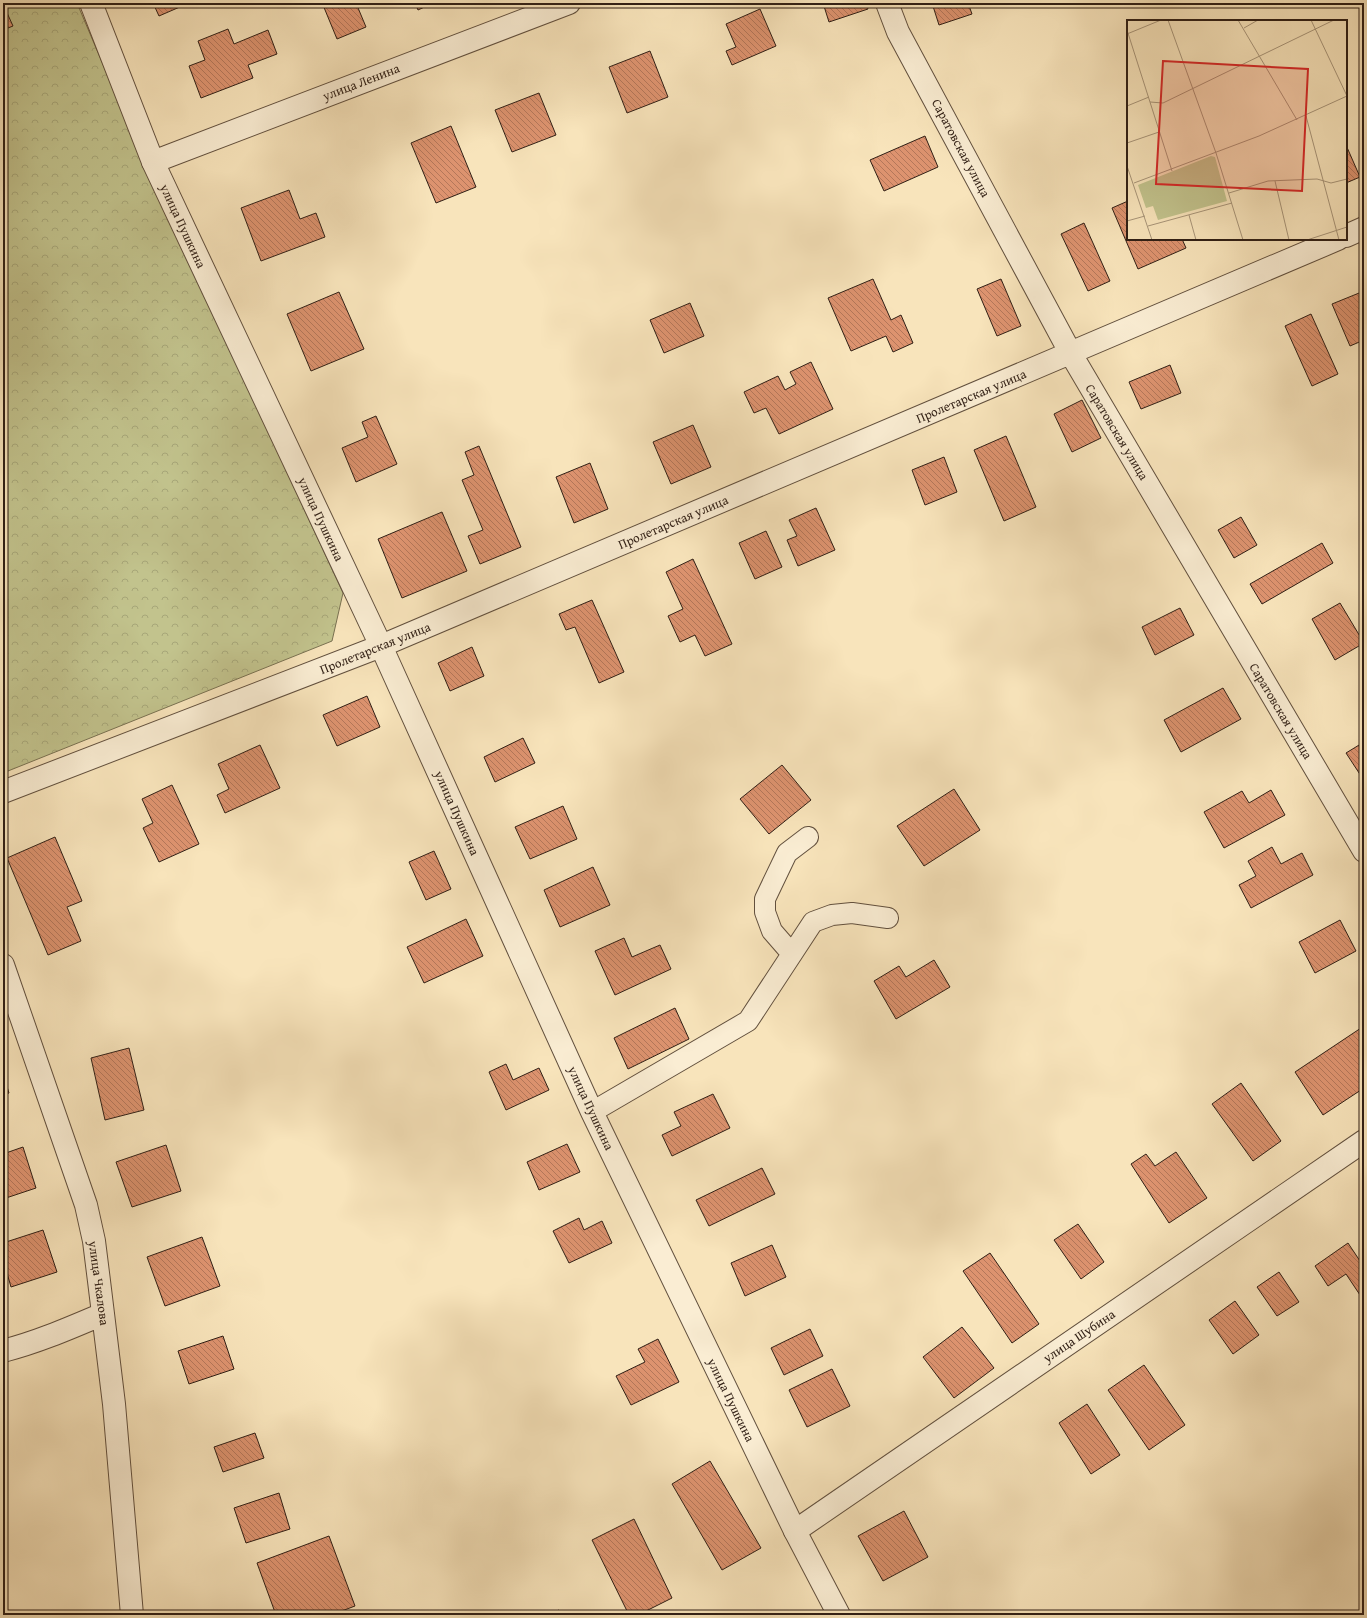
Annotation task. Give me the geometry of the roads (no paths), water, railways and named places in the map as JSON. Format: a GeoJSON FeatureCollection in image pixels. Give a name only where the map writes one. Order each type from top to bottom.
{"type":"FeatureCollection","features":[{"type":"Feature","properties":{"kind":"street","name":"улица Пушкина"},"geometry":{"type":"LineString","coordinates":[[91,3],[153,162],[382,646],[592,1112],[795,1531],[839,1615]]}},
{"type":"Feature","properties":{"kind":"street","name":"улица Ленина"},"geometry":{"type":"LineString","coordinates":[[153,162],[570,3]]}},
{"type":"Feature","properties":{"kind":"street","name":"Саратовская улица"},"geometry":{"type":"LineString","coordinates":[[887,3],[898,32],[1071,354],[1364,851]]}},
{"type":"Feature","properties":{"kind":"street"},"geometry":{"type":"LineString","coordinates":[[1347,236],[1364,228]]}},
{"type":"Feature","properties":{"kind":"street","name":"Пролетарская улица"},"geometry":{"type":"LineString","coordinates":[[3,792],[382,646],[1071,354],[1336,240]]}},
{"type":"Feature","properties":{"kind":"street","name":"улица Чкалова"},"geometry":{"type":"LineString","coordinates":[[3,965],[86,1205],[94,1241],[114,1404],[132,1615]]}},
{"type":"Feature","properties":{"kind":"street","name":"улица Шубина"},"geometry":{"type":"LineString","coordinates":[[795,1531],[1364,1141]]}},
{"type":"Feature","properties":{"kind":"street"},"geometry":{"type":"LineString","coordinates":[[3,1351],[61,1332],[103,1314]]}},
{"type":"Feature","properties":{"kind":"lane"},"geometry":{"type":"LineString","coordinates":[[792,954],[772,931],[765,912],[765,899],[787,854],[808,837]]}},
{"type":"Feature","properties":{"kind":"lane"},"geometry":{"type":"LineString","coordinates":[[592,1112],[748,1021],[813,922],[832,915],[852,913],[888,918]]}}]}
